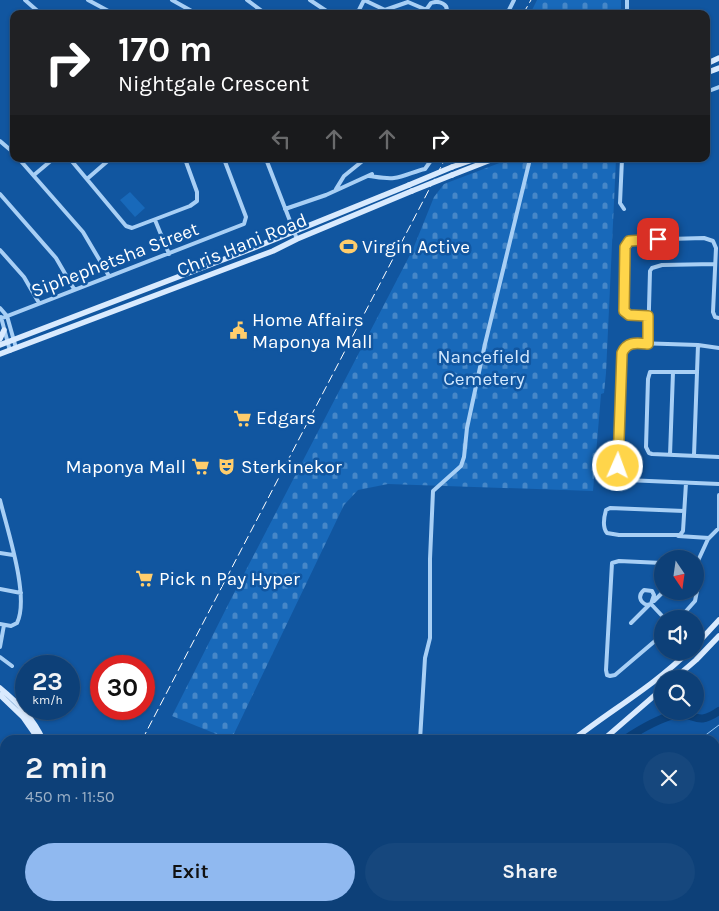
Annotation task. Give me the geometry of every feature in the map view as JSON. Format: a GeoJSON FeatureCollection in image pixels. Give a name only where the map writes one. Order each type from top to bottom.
{"type":"FeatureCollection","features":[{"type":"Feature","properties":{"kind":"main road","name":"Chris Hani Road"},"geometry":{"type":"LineString","coordinates":[[0,354],[265,254],[467,162]]}},
{"type":"Feature","properties":{"kind":"main road","name":"Chris Hani Road"},"geometry":{"type":"LineString","coordinates":[[0,345],[293,232],[486,162]]}},
{"type":"Feature","properties":{"kind":"main road"},"geometry":{"type":"LineString","coordinates":[[0,339],[4,330]]}},
{"type":"Feature","properties":{"kind":"main road"},"geometry":{"type":"LineString","coordinates":[[704,636],[719,620]]}},
{"type":"Feature","properties":{"kind":"main road"},"geometry":{"type":"LineString","coordinates":[[684,670],[719,636]]}},
{"type":"Feature","properties":{"kind":"main road"},"geometry":{"type":"LineString","coordinates":[[580,735],[652,683],[679,660]]}},
{"type":"Feature","properties":{"kind":"main road"},"geometry":{"type":"LineString","coordinates":[[0,688],[27,713],[40,735]]}},
{"type":"Feature","properties":{"kind":"main road"},"geometry":{"type":"LineString","coordinates":[[0,695],[23,716],[36,735]]}},
{"type":"Feature","properties":{"kind":"main road"},"geometry":{"type":"LineString","coordinates":[[609,735],[654,696]]}},
{"type":"Feature","properties":{"kind":"street"},"geometry":{"type":"LineString","coordinates":[[25,0],[36,10]]}},
{"type":"Feature","properties":{"kind":"street"},"geometry":{"type":"LineString","coordinates":[[88,0],[107,10]]}},
{"type":"Feature","properties":{"kind":"street"},"geometry":{"type":"LineString","coordinates":[[172,0],[191,10]]}},
{"type":"Feature","properties":{"kind":"street"},"geometry":{"type":"LineString","coordinates":[[247,0],[261,10]]}},
{"type":"Feature","properties":{"kind":"street"},"geometry":{"type":"LineString","coordinates":[[310,0],[324,10]]}},
{"type":"Feature","properties":{"kind":"street"},"geometry":{"type":"LineString","coordinates":[[318,6],[320,0]]}},
{"type":"Feature","properties":{"kind":"street"},"geometry":{"type":"LineString","coordinates":[[364,0],[382,10]]}},
{"type":"Feature","properties":{"kind":"street"},"geometry":{"type":"LineString","coordinates":[[390,10],[408,1],[426,10],[431,3],[439,0],[444,3],[447,10]]}},
{"type":"Feature","properties":{"kind":"street"},"geometry":{"type":"LineString","coordinates":[[0,141],[9,148]]}},
{"type":"Feature","properties":{"kind":"street"},"geometry":{"type":"LineString","coordinates":[[22,162],[83,232],[109,276]]}},
{"type":"Feature","properties":{"kind":"street"},"geometry":{"type":"LineString","coordinates":[[34,175],[49,162]]}},
{"type":"Feature","properties":{"kind":"street"},"geometry":{"type":"LineString","coordinates":[[73,162],[128,227],[134,228],[197,202],[197,192],[186,162]]}},
{"type":"Feature","properties":{"kind":"street"},"geometry":{"type":"LineString","coordinates":[[87,179],[107,162]]}},
{"type":"Feature","properties":{"kind":"street","name":"Siphephetsha Street"},"geometry":{"type":"LineString","coordinates":[[1,319],[244,224],[246,217],[225,162]]}},
{"type":"Feature","properties":{"kind":"street"},"geometry":{"type":"LineString","coordinates":[[267,162],[297,239]]}},
{"type":"Feature","properties":{"kind":"street"},"geometry":{"type":"LineString","coordinates":[[336,190],[344,176],[361,162]]}},
{"type":"Feature","properties":{"kind":"street"},"geometry":{"type":"LineString","coordinates":[[285,209],[313,200],[370,175],[391,178],[425,169],[430,162]]}},
{"type":"Feature","properties":{"kind":"street"},"geometry":{"type":"LineString","coordinates":[[420,735],[425,658],[430,638],[430,559],[433,491],[457,470],[464,457],[467,428],[485,344],[529,162]]}},
{"type":"Feature","properties":{"kind":"street"},"geometry":{"type":"LineString","coordinates":[[622,162],[620,203],[624,209]]}},
{"type":"Feature","properties":{"kind":"street"},"geometry":{"type":"LineString","coordinates":[[0,194],[56,258],[74,290]]}},
{"type":"Feature","properties":{"kind":"street"},"geometry":{"type":"LineString","coordinates":[[155,220],[168,254]]}},
{"type":"Feature","properties":{"kind":"street"},"geometry":{"type":"LineString","coordinates":[[648,316],[629,315],[624,311],[624,252],[629,241],[708,238],[714,244],[713,312],[719,318]]}},
{"type":"Feature","properties":{"kind":"street"},"geometry":{"type":"LineString","coordinates":[[0,250],[24,276],[39,303]]}},
{"type":"Feature","properties":{"kind":"street"},"geometry":{"type":"LineString","coordinates":[[648,344],[650,271],[652,268],[662,264],[715,264]]}},
{"type":"Feature","properties":{"kind":"street"},"geometry":{"type":"LineString","coordinates":[[1,310],[7,316],[16,348]]}},
{"type":"Feature","properties":{"kind":"street"},"geometry":{"type":"LineString","coordinates":[[1,310],[1,319],[10,351]]}},
{"type":"Feature","properties":{"kind":"street"},"geometry":{"type":"LineString","coordinates":[[719,348],[698,345],[648,344],[630,344],[625,347],[622,353],[618,471],[622,478],[626,480],[719,484]]}},
{"type":"Feature","properties":{"kind":"street"},"geometry":{"type":"LineString","coordinates":[[694,455],[698,345]]}},
{"type":"Feature","properties":{"kind":"street"},"geometry":{"type":"LineString","coordinates":[[697,372],[650,372],[647,451],[652,454],[719,457]]}},
{"type":"Feature","properties":{"kind":"street"},"geometry":{"type":"LineString","coordinates":[[670,455],[673,372]]}},
{"type":"Feature","properties":{"kind":"street"},"geometry":{"type":"LineString","coordinates":[[677,536],[682,532],[686,483]]}},
{"type":"Feature","properties":{"kind":"street"},"geometry":{"type":"LineString","coordinates":[[703,550],[709,538],[719,528],[719,495]]}},
{"type":"Feature","properties":{"kind":"street"},"geometry":{"type":"LineString","coordinates":[[0,500],[21,593],[19,620],[15,625],[2,625],[0,647]]}},
{"type":"Feature","properties":{"kind":"street"},"geometry":{"type":"LineString","coordinates":[[684,510],[610,508],[605,512],[604,526],[607,533],[709,538]]}},
{"type":"Feature","properties":{"kind":"street"},"geometry":{"type":"LineString","coordinates":[[0,553],[13,555]]}},
{"type":"Feature","properties":{"kind":"street"},"geometry":{"type":"LineString","coordinates":[[654,563],[619,561],[612,563],[606,673],[610,676],[615,675],[654,641]]}},
{"type":"Feature","properties":{"kind":"street"},"geometry":{"type":"LineString","coordinates":[[0,589],[21,593]]}},
{"type":"Feature","properties":{"kind":"street"},"geometry":{"type":"LineString","coordinates":[[651,604],[654,595],[649,589],[644,590],[640,593],[639,598],[644,604],[651,604],[657,610]]}},
{"type":"Feature","properties":{"kind":"street"},"geometry":{"type":"LineString","coordinates":[[631,623],[655,600]]}},
{"type":"Feature","properties":{"kind":"street"},"geometry":{"type":"LineString","coordinates":[[687,610],[695,600]]}},
{"type":"Feature","properties":{"kind":"street"},"geometry":{"type":"LineString","coordinates":[[0,657],[12,666]]}},
{"type":"Feature","properties":{"kind":"green space"},"geometry":{"type":"Polygon","coordinates":[[[537,0],[621,0],[621,10],[532,10],[537,0]]]}},
{"type":"Feature","properties":{"kind":"green space","name":"Nancefield Cemetery"},"geometry":{"type":"Polygon","coordinates":[[[502,162],[616,162],[606,373],[604,393],[601,394],[593,491],[388,484],[358,490],[344,505],[233,735],[219,735],[172,716],[413,249],[434,197],[444,184],[502,162]]]}},
{"type":"Feature","properties":{"kind":"green space"},"geometry":{"type":"Polygon","coordinates":[[[130,192],[145,208],[135,217],[120,200],[130,192]]]}},
{"type":"Feature","properties":{"kind":"waterway"},"geometry":{"type":"LineString","coordinates":[[632,735],[648,725],[674,715],[681,714],[705,718],[719,711]]}},
{"type":"Feature","properties":{"kind":"waterway"},"geometry":{"type":"LineString","coordinates":[[706,735],[719,725]]}},
{"type":"Feature","properties":{"kind":"railway"},"geometry":{"type":"LineString","coordinates":[[525,10],[531,0]]}},
{"type":"Feature","properties":{"kind":"railway"},"geometry":{"type":"LineString","coordinates":[[145,735],[443,162]]}},
{"type":"Feature","properties":{"kind":"place","name":"Virgin Active"},"geometry":{"type":"Point","coordinates":[348,247]}},
{"type":"Feature","properties":{"kind":"place","name":"Home Affairs Maponya Mall"},"geometry":{"type":"Point","coordinates":[238,331]}},
{"type":"Feature","properties":{"kind":"place","name":"Edgars"},"geometry":{"type":"Point","coordinates":[242,418]}},
{"type":"Feature","properties":{"kind":"place","name":"Maponya Mall"},"geometry":{"type":"Point","coordinates":[200,467]}},
{"type":"Feature","properties":{"kind":"place","name":"Sterkinekor"},"geometry":{"type":"Point","coordinates":[227,467]}},
{"type":"Feature","properties":{"kind":"place","name":"Pick n Pay Hyper"},"geometry":{"type":"Point","coordinates":[145,579]}},
{"type":"Feature","properties":{"kind":"route"},"geometry":{"type":"LineString","coordinates":[[618,466],[622,353],[627,345],[648,344],[648,316],[629,315],[624,311],[624,252],[629,241],[658,239]]}}]}
